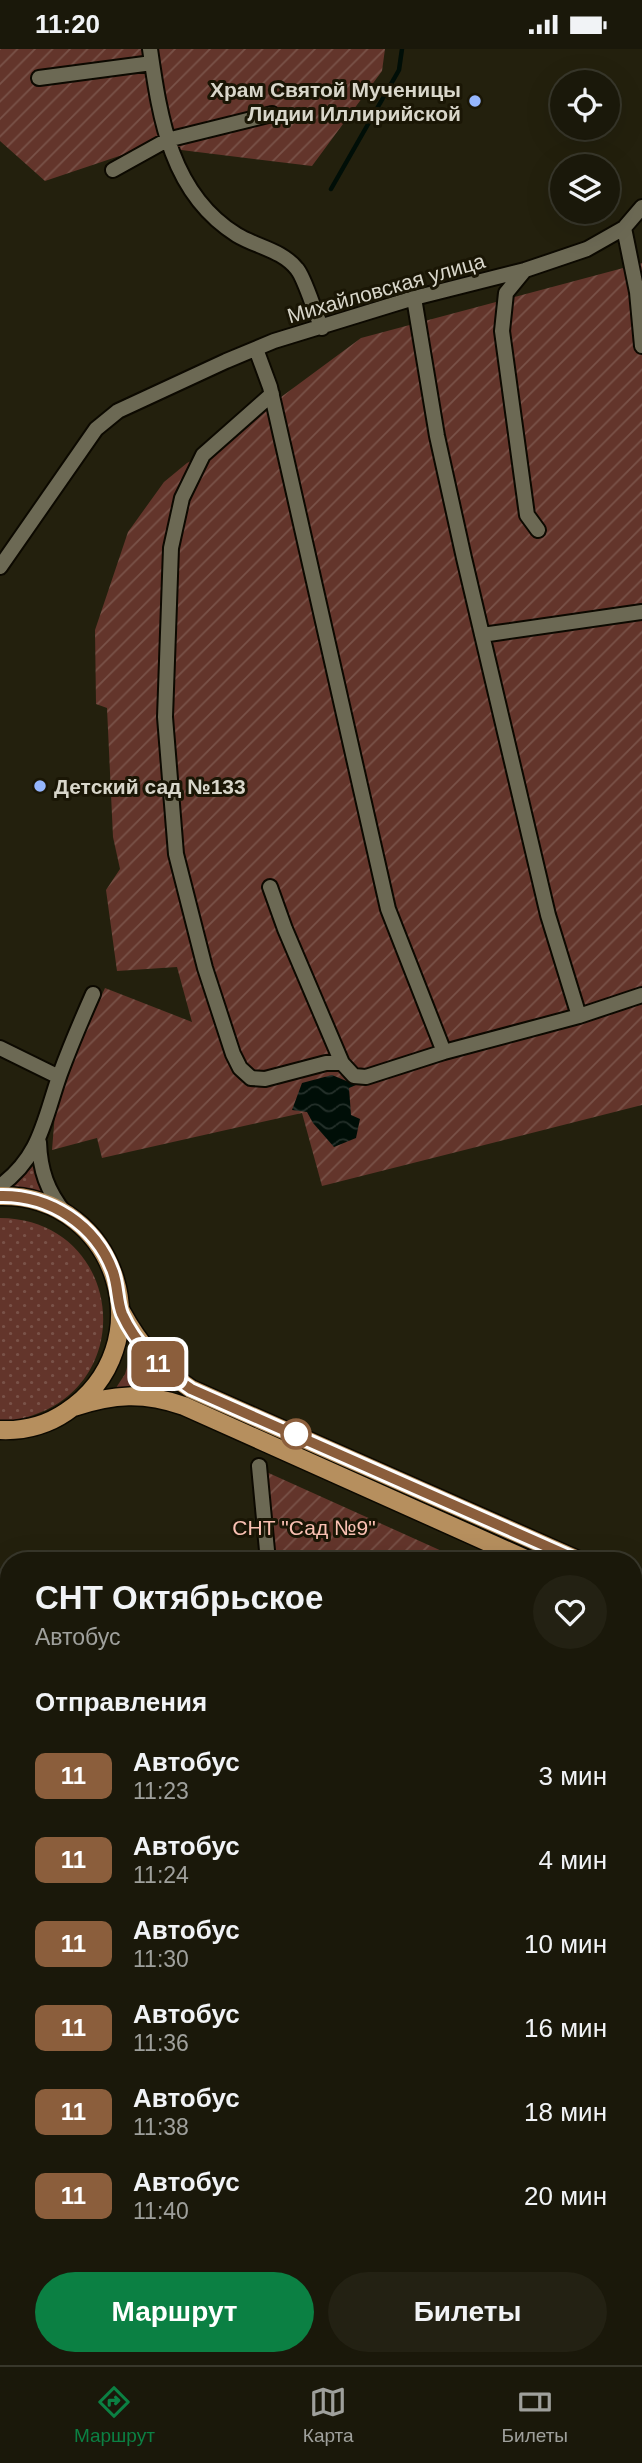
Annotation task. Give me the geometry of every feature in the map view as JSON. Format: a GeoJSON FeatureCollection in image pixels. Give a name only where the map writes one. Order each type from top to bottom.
{"type":"FeatureCollection","features":[{"type":"Feature","properties":{"kind":"main road"},"geometry":{"type":"LineString","coordinates":[[0,1196],[38,1201],[65,1213],[88,1231],[105,1255],[117,1282],[121,1311],[119,1333],[110,1362],[95,1387],[61,1415],[34,1427],[2,1431]]}},
{"type":"Feature","properties":{"kind":"main road"},"geometry":{"type":"LineString","coordinates":[[121,1311],[136,1338],[156,1363],[191,1389],[560,1552]]}},
{"type":"Feature","properties":{"kind":"main road"},"geometry":{"type":"LineString","coordinates":[[74,1407],[116,1397],[141,1395],[164,1399],[510,1552]]}},
{"type":"Feature","properties":{"kind":"street"},"geometry":{"type":"LineString","coordinates":[[38,78],[151,56],[167,140],[183,181],[205,208],[237,235],[273,250],[298,269],[322,328]]}},
{"type":"Feature","properties":{"kind":"street"},"geometry":{"type":"LineString","coordinates":[[113,170],[167,140],[272,114]]}},
{"type":"Feature","properties":{"kind":"street","name":"Михайловская улица"},"geometry":{"type":"LineString","coordinates":[[0,567],[96,429],[118,411],[256,349],[414,298],[525,270],[587,249],[624,228],[642,207]]}},
{"type":"Feature","properties":{"kind":"street"},"geometry":{"type":"LineString","coordinates":[[624,228],[640,292],[642,346]]}},
{"type":"Feature","properties":{"kind":"street"},"geometry":{"type":"LineString","coordinates":[[525,270],[506,293],[502,331],[527,515],[538,530]]}},
{"type":"Feature","properties":{"kind":"street"},"geometry":{"type":"LineString","coordinates":[[414,298],[437,436],[482,635],[548,915],[579,1016]]}},
{"type":"Feature","properties":{"kind":"street"},"geometry":{"type":"LineString","coordinates":[[256,349],[272,394],[388,909],[444,1052]]}},
{"type":"Feature","properties":{"kind":"street"},"geometry":{"type":"LineString","coordinates":[[272,394],[203,455],[182,498],[171,548],[165,716],[176,854],[205,968],[240,1068],[251,1078],[265,1079],[326,1063],[342,1063]]}},
{"type":"Feature","properties":{"kind":"street"},"geometry":{"type":"LineString","coordinates":[[482,635],[642,612]]}},
{"type":"Feature","properties":{"kind":"street"},"geometry":{"type":"LineString","coordinates":[[270,887],[342,1063],[354,1076],[366,1077],[444,1052],[579,1016],[642,995]]}},
{"type":"Feature","properties":{"kind":"street"},"geometry":{"type":"LineString","coordinates":[[0,1186],[22,1166],[39,1141],[59,1077],[93,994]]}},
{"type":"Feature","properties":{"kind":"street"},"geometry":{"type":"LineString","coordinates":[[0,1048],[59,1077]]}},
{"type":"Feature","properties":{"kind":"street"},"geometry":{"type":"LineString","coordinates":[[39,1141],[47,1185],[65,1213]]}},
{"type":"Feature","properties":{"kind":"street"},"geometry":{"type":"LineString","coordinates":[[258,1466],[267,1552]]}},
{"type":"Feature","properties":{"kind":"green space"},"geometry":{"type":"Polygon","coordinates":[[[0,49],[385,49],[382,71],[312,166],[149,146],[45,181],[0,141],[0,49]]]}},
{"type":"Feature","properties":{"kind":"green space"},"geometry":{"type":"Polygon","coordinates":[[[642,263],[642,1105],[322,1186],[302,1113],[102,1158],[97,1138],[52,1150],[55,1113],[82,1038],[105,988],[192,1022],[177,967],[117,971],[106,890],[120,869],[113,837],[107,708],[96,704],[95,630],[128,532],[164,482],[187,463],[218,447],[361,338],[642,263]]]}},
{"type":"Feature","properties":{"kind":"green space"},"geometry":{"type":"Polygon","coordinates":[[[35,1164],[44,1193],[12,1187],[35,1164]]]}},
{"type":"Feature","properties":{"kind":"green space"},"geometry":{"type":"Polygon","coordinates":[[[0,1218],[44,1227],[76,1249],[96,1280],[103,1316],[98,1352],[79,1385],[47,1410],[0,1422],[0,1218]]]}},
{"type":"Feature","properties":{"kind":"green space"},"geometry":{"type":"Polygon","coordinates":[[[132,1351],[150,1375],[176,1394],[174,1399],[112,1394],[125,1374],[132,1351]]]}},
{"type":"Feature","properties":{"kind":"green space","name":"СНТ \"Сад №9\""},"geometry":{"type":"Polygon","coordinates":[[[262,1470],[444,1552],[267,1552],[262,1470]]]}},
{"type":"Feature","properties":{"kind":"water"},"geometry":{"type":"Polygon","coordinates":[[[332,1075],[356,1085],[349,1088],[351,1115],[360,1119],[356,1138],[334,1147],[307,1112],[292,1110],[302,1083],[332,1075]]]}},
{"type":"Feature","properties":{"kind":"waterway"},"geometry":{"type":"LineString","coordinates":[[331,189],[399,70],[402,49]]}},
{"type":"Feature","properties":{"kind":"bus line","name":"11"},"geometry":{"type":"LineString","coordinates":[[0,1196],[23,1197],[52,1206],[88,1231],[112,1268],[121,1311],[130,1329],[156,1363],[191,1389],[560,1552]]}},
{"type":"Feature","properties":{"kind":"place","name":"Храм Святой Мученицы Лидии Иллирийской"},"geometry":{"type":"Point","coordinates":[475,101]}},
{"type":"Feature","properties":{"kind":"place","name":"Детский сад №133"},"geometry":{"type":"Point","coordinates":[40,786]}}]}
